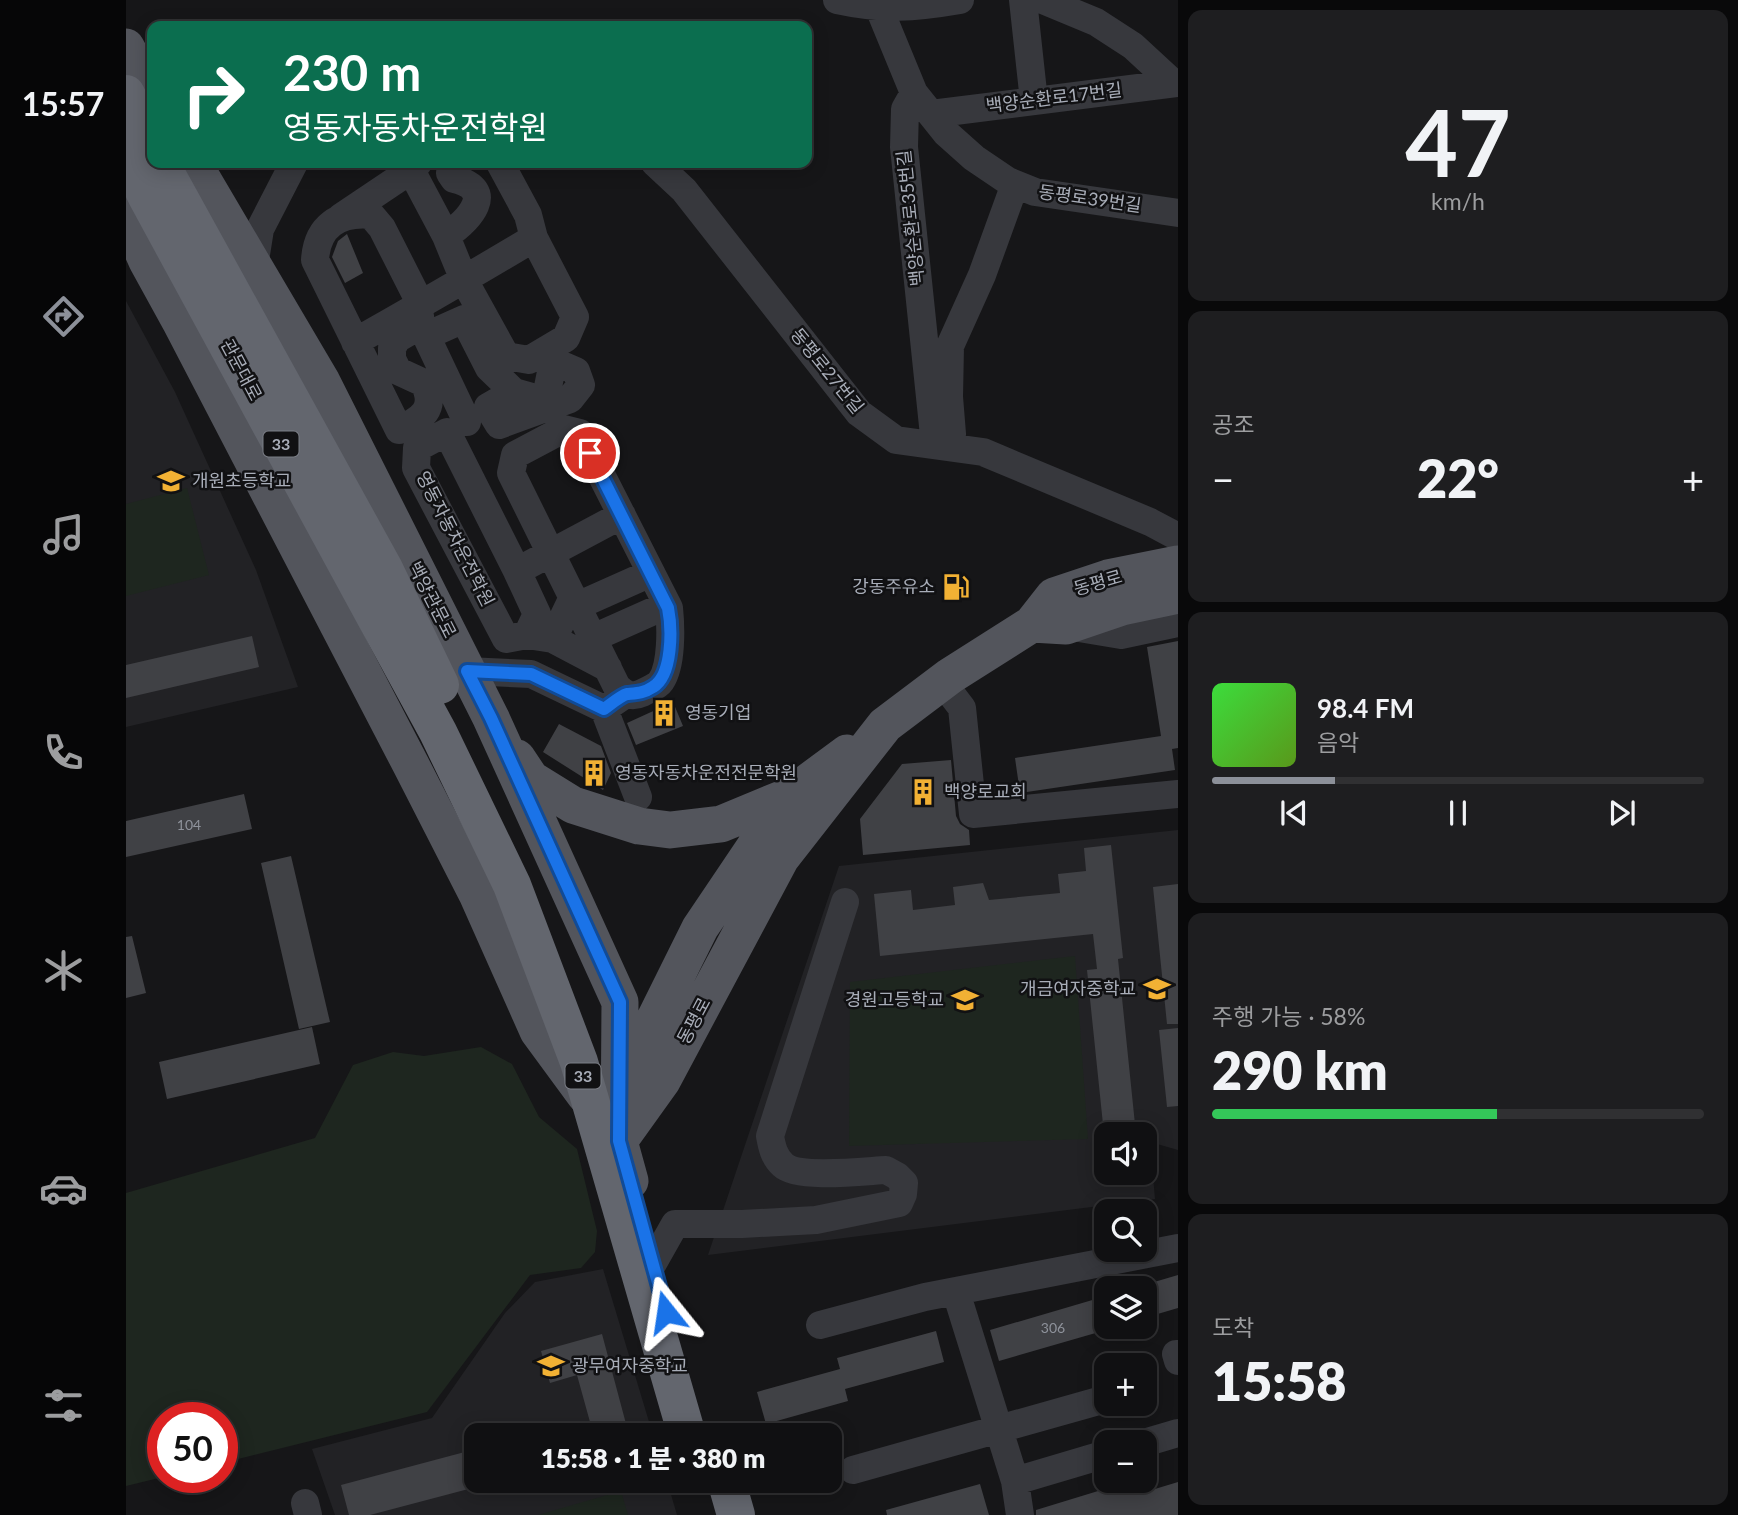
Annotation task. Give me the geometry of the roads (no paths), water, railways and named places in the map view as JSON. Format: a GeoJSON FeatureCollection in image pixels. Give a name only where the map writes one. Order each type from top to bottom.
{"type":"FeatureCollection","features":[{"type":"Feature","properties":{"kind":"highway"},"geometry":{"type":"LineString","coordinates":[[126,94],[147,137]]}},
{"type":"Feature","properties":{"kind":"highway","name":"관문대로"},"geometry":{"type":"LineString","coordinates":[[126,154],[160,222],[463,725]]}},
{"type":"Feature","properties":{"kind":"highway","name":"관문대로"},"geometry":{"type":"LineString","coordinates":[[163,168],[384,569],[463,725]]}},
{"type":"Feature","properties":{"kind":"highway","name":"33"},"geometry":{"type":"LineString","coordinates":[[463,725],[512,885],[579,1062],[684,1423]]}},
{"type":"Feature","properties":{"kind":"highway","name":"33"},"geometry":{"type":"LineString","coordinates":[[463,725],[532,877],[602,1052],[709,1423]]}},
{"type":"Feature","properties":{"kind":"highway"},"geometry":{"type":"LineString","coordinates":[[703,1493],[709,1515]]}},
{"type":"Feature","properties":{"kind":"highway"},"geometry":{"type":"LineString","coordinates":[[730,1493],[736,1515]]}},
{"type":"Feature","properties":{"kind":"main road"},"geometry":{"type":"LineString","coordinates":[[126,47],[147,84]]}},
{"type":"Feature","properties":{"kind":"main road","name":"백양관문로"},"geometry":{"type":"LineString","coordinates":[[196,168],[323,382],[467,671],[463,725],[620,1002],[619,1141],[698,1423]]}},
{"type":"Feature","properties":{"kind":"main road","name":"백양관문로"},"geometry":{"type":"LineString","coordinates":[[126,215],[137,266],[180,321],[477,894],[538,1031],[619,1141]]}},
{"type":"Feature","properties":{"kind":"main road","name":"동평로"},"geometry":{"type":"LineString","coordinates":[[1049,625],[1054,596],[1108,578],[1178,564]]}},
{"type":"Feature","properties":{"kind":"main road","name":"동평로"},"geometry":{"type":"LineString","coordinates":[[619,1141],[662,1081],[781,858],[885,725],[942,682],[1049,625],[1178,595]]}},
{"type":"Feature","properties":{"kind":"main road"},"geometry":{"type":"LineString","coordinates":[[463,725],[531,779],[573,805],[639,826],[670,830],[721,824],[789,796],[885,725]]}},
{"type":"Feature","properties":{"kind":"main road","name":"동평로"},"geometry":{"type":"LineString","coordinates":[[619,1141],[632,1065],[700,928],[789,796]]}},
{"type":"Feature","properties":{"kind":"main road"},"geometry":{"type":"LineString","coordinates":[[717,1493],[723,1515]]}},
{"type":"Feature","properties":{"kind":"street"},"geometry":{"type":"LineString","coordinates":[[837,0],[898,8],[960,0]]}},
{"type":"Feature","properties":{"kind":"street"},"geometry":{"type":"LineString","coordinates":[[1023,0],[1034,101]]}},
{"type":"Feature","properties":{"kind":"street"},"geometry":{"type":"LineString","coordinates":[[1043,0],[1096,22],[1133,46],[1175,83]]}},
{"type":"Feature","properties":{"kind":"street"},"geometry":{"type":"LineString","coordinates":[[879,4],[923,103]]}},
{"type":"Feature","properties":{"kind":"street","name":"백양순환로17번길"},"geometry":{"type":"LineString","coordinates":[[923,103],[1034,101],[1175,83]]}},
{"type":"Feature","properties":{"kind":"street","name":"동평로39번길"},"geometry":{"type":"LineString","coordinates":[[923,103],[946,133],[974,158],[1014,184],[1046,194],[1178,213]]}},
{"type":"Feature","properties":{"kind":"street","name":"백양순환로35번길"},"geometry":{"type":"LineString","coordinates":[[923,103],[905,109],[904,147],[935,445]]}},
{"type":"Feature","properties":{"kind":"street"},"geometry":{"type":"LineString","coordinates":[[254,267],[260,229],[291,168]]}},
{"type":"Feature","properties":{"kind":"street"},"geometry":{"type":"LineString","coordinates":[[412,168],[338,218],[323,232],[316,245],[315,260],[399,430],[416,422],[427,410],[430,395],[424,383],[398,371],[392,359],[392,348],[397,339],[422,322],[464,280],[534,239]]}},
{"type":"Feature","properties":{"kind":"street"},"geometry":{"type":"LineString","coordinates":[[416,168],[464,280],[506,356],[529,360],[566,338],[575,317],[534,239],[528,215],[503,168]]}},
{"type":"Feature","properties":{"kind":"street"},"geometry":{"type":"LineString","coordinates":[[446,236],[461,226],[478,200],[475,190],[465,182],[454,179],[450,173],[451,168]]}},
{"type":"Feature","properties":{"kind":"street","name":"동평로27번길"},"geometry":{"type":"LineString","coordinates":[[660,168],[684,190],[859,414],[896,440],[983,452],[1150,522],[1178,537]]}},
{"type":"Feature","properties":{"kind":"street"},"geometry":{"type":"LineString","coordinates":[[935,445],[952,434],[949,397],[950,345],[982,275],[1014,184]]}},
{"type":"Feature","properties":{"kind":"street"},"geometry":{"type":"LineString","coordinates":[[338,218],[371,215],[382,229],[418,299],[422,322],[456,370],[457,427],[537,614],[540,637]]}},
{"type":"Feature","properties":{"kind":"street"},"geometry":{"type":"LineString","coordinates":[[355,342],[422,322],[464,319],[489,368],[514,392]]}},
{"type":"Feature","properties":{"kind":"street"},"geometry":{"type":"LineString","coordinates":[[457,427],[515,456],[564,429],[580,433],[667,605],[672,630],[662,679],[655,686],[637,695],[615,702],[531,674],[467,671]]}},
{"type":"Feature","properties":{"kind":"street","name":"영동자동차운전학원"},"geometry":{"type":"LineString","coordinates":[[457,427],[417,448],[416,468],[506,639],[540,637],[608,668]]}},
{"type":"Feature","properties":{"kind":"street","name":"영동자동차운전학원"},"geometry":{"type":"LineString","coordinates":[[515,456],[511,473],[617,687],[615,702],[638,797]]}},
{"type":"Feature","properties":{"kind":"street"},"geometry":{"type":"LineString","coordinates":[[517,571],[621,515]]}},
{"type":"Feature","properties":{"kind":"street"},"geometry":{"type":"LineString","coordinates":[[540,637],[575,602],[651,573]]}},
{"type":"Feature","properties":{"kind":"street"},"geometry":{"type":"LineString","coordinates":[[593,638],[667,605]]}},
{"type":"Feature","properties":{"kind":"street"},"geometry":{"type":"LineString","coordinates":[[1049,625],[1121,635],[1178,623]]}},
{"type":"Feature","properties":{"kind":"street"},"geometry":{"type":"LineString","coordinates":[[942,682],[962,708],[973,814],[1178,794]]}},
{"type":"Feature","properties":{"kind":"street"},"geometry":{"type":"LineString","coordinates":[[653,1263],[675,1224],[816,1220],[899,1203],[904,1183],[886,1170],[801,1172],[784,1167],[773,1152],[771,1136],[845,902]]}},
{"type":"Feature","properties":{"kind":"street"},"geometry":{"type":"LineString","coordinates":[[820,1325],[925,1297],[1178,1248]]}},
{"type":"Feature","properties":{"kind":"street"},"geometry":{"type":"LineString","coordinates":[[956,1292],[1015,1481],[1020,1515]]}},
{"type":"Feature","properties":{"kind":"street"},"geometry":{"type":"LineString","coordinates":[[853,1470],[1094,1402]]}},
{"type":"Feature","properties":{"kind":"street"},"geometry":{"type":"LineString","coordinates":[[1157,1439],[1178,1433]]}},
{"type":"Feature","properties":{"kind":"street"},"geometry":{"type":"LineString","coordinates":[[1015,1481],[1094,1458]]}},
{"type":"Feature","properties":{"kind":"place","name":"개원초등학교"},"geometry":{"type":"Point","coordinates":[171,481]}},
{"type":"Feature","properties":{"kind":"place","name":"강동주유소"},"geometry":{"type":"Point","coordinates":[956,587]}},
{"type":"Feature","properties":{"kind":"place","name":"영동기업"},"geometry":{"type":"Point","coordinates":[664,713]}},
{"type":"Feature","properties":{"kind":"place","name":"영동자동차운전전문학원"},"geometry":{"type":"Point","coordinates":[594,773]}},
{"type":"Feature","properties":{"kind":"place","name":"백양로교회"},"geometry":{"type":"Point","coordinates":[923,792]}},
{"type":"Feature","properties":{"kind":"place","name":"개금여자중학교"},"geometry":{"type":"Point","coordinates":[1157,989]}},
{"type":"Feature","properties":{"kind":"place","name":"경원고등학교"},"geometry":{"type":"Point","coordinates":[965,1000]}},
{"type":"Feature","properties":{"kind":"place","name":"광무여자중학교"},"geometry":{"type":"Point","coordinates":[551,1366]}}]}
